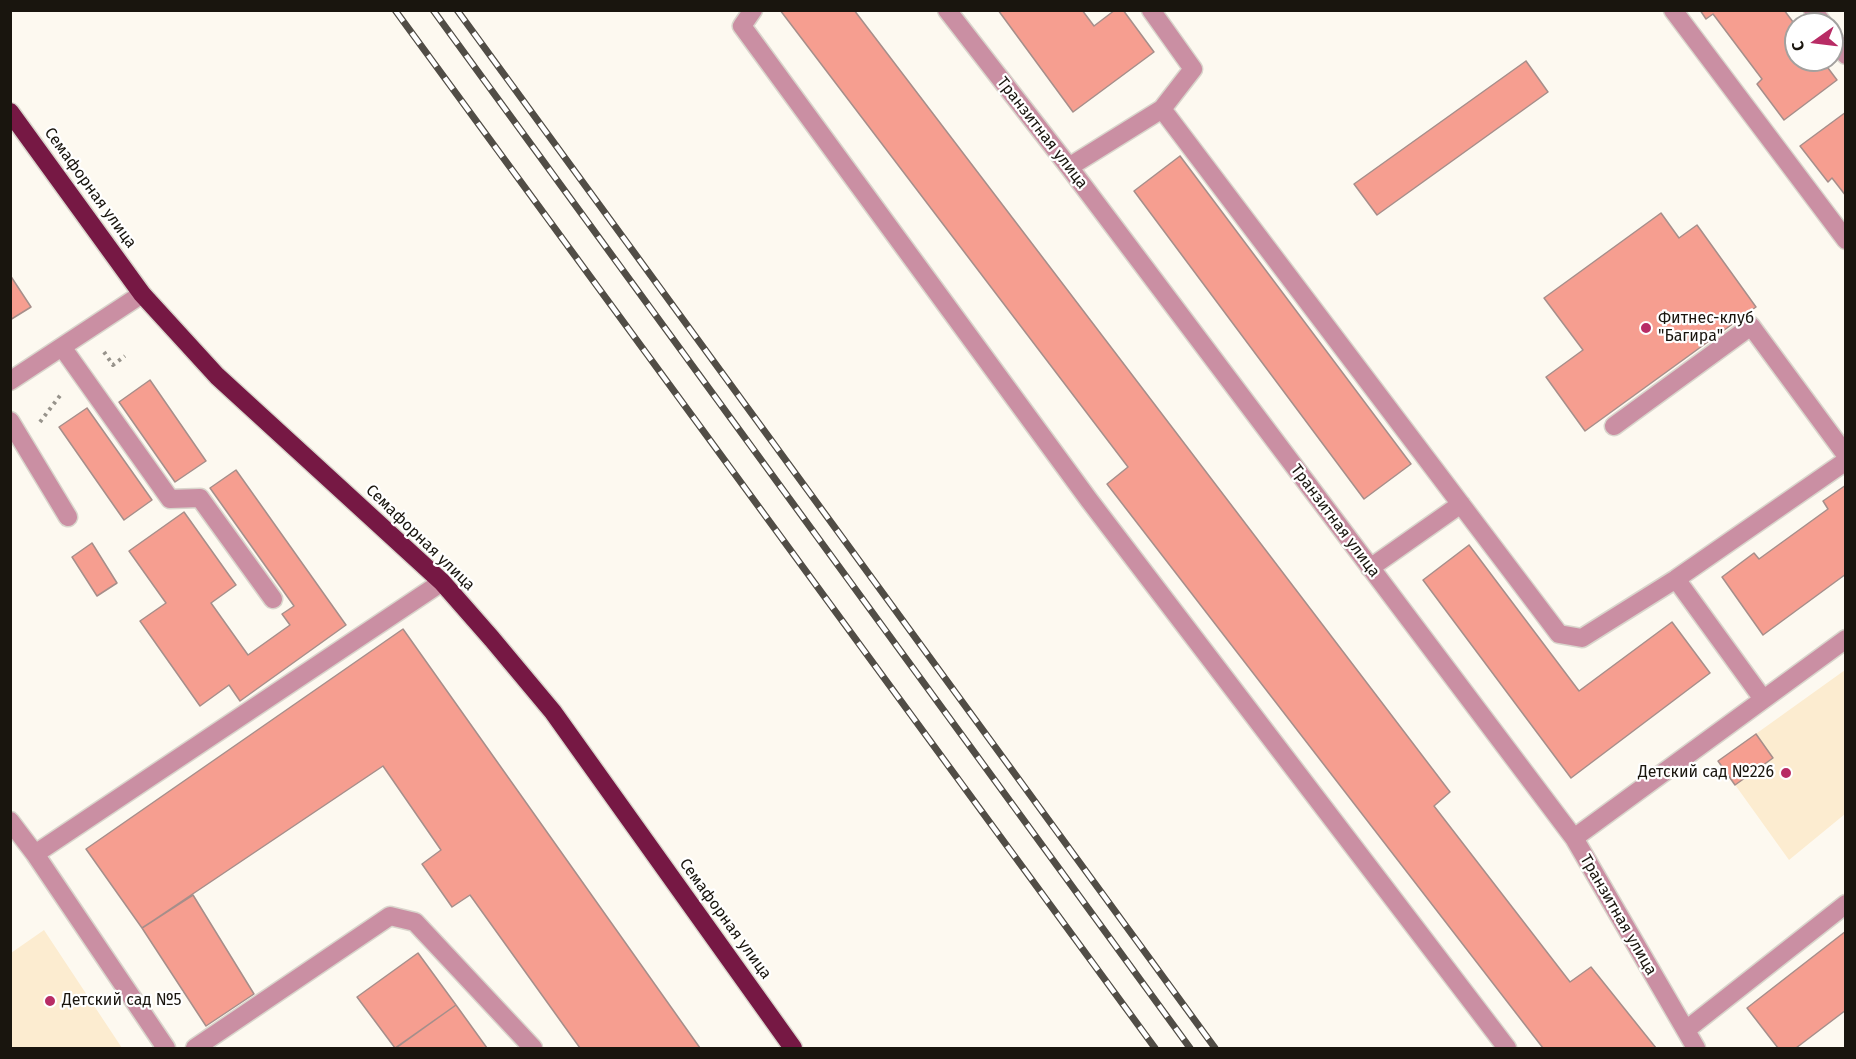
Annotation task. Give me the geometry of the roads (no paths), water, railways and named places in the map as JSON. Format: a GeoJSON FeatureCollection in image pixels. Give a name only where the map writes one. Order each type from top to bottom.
{"type":"FeatureCollection","features":[{"type":"Feature","properties":{"kind":"highway","name":"Семафорная улица"},"geometry":{"type":"LineString","coordinates":[[10,111],[142,294],[217,376],[442,582],[553,712],[793,1048]]}},
{"type":"Feature","properties":{"kind":"street"},"geometry":{"type":"LineString","coordinates":[[753,10],[742,26],[1089,500],[1507,1048]]}},
{"type":"Feature","properties":{"kind":"street","name":"Транзитная улица"},"geometry":{"type":"LineString","coordinates":[[946,10],[1069,167],[1574,838],[1696,1048]]}},
{"type":"Feature","properties":{"kind":"street"},"geometry":{"type":"LineString","coordinates":[[1069,167],[1162,109],[1193,69],[1151,10]]}},
{"type":"Feature","properties":{"kind":"street"},"geometry":{"type":"LineString","coordinates":[[1673,10],[1845,240]]}},
{"type":"Feature","properties":{"kind":"street"},"geometry":{"type":"LineString","coordinates":[[1162,109],[1558,634],[1582,638],[1676,579],[1845,461]]}},
{"type":"Feature","properties":{"kind":"street"},"geometry":{"type":"LineString","coordinates":[[10,381],[142,294]]}},
{"type":"Feature","properties":{"kind":"street"},"geometry":{"type":"LineString","coordinates":[[1614,426],[1751,326],[1845,455]]}},
{"type":"Feature","properties":{"kind":"street"},"geometry":{"type":"LineString","coordinates":[[62,347],[170,499],[200,498],[273,599]]}},
{"type":"Feature","properties":{"kind":"street"},"geometry":{"type":"LineString","coordinates":[[10,421],[68,517]]}},
{"type":"Feature","properties":{"kind":"street"},"geometry":{"type":"LineString","coordinates":[[1370,568],[1461,504]]}},
{"type":"Feature","properties":{"kind":"street"},"geometry":{"type":"LineString","coordinates":[[1676,579],[1763,699]]}},
{"type":"Feature","properties":{"kind":"street"},"geometry":{"type":"LineString","coordinates":[[35,854],[442,582]]}},
{"type":"Feature","properties":{"kind":"street"},"geometry":{"type":"LineString","coordinates":[[1574,838],[1845,639]]}},
{"type":"Feature","properties":{"kind":"street"},"geometry":{"type":"LineString","coordinates":[[10,821],[35,854],[166,1048]]}},
{"type":"Feature","properties":{"kind":"street"},"geometry":{"type":"LineString","coordinates":[[1686,1029],[1845,904]]}},
{"type":"Feature","properties":{"kind":"street"},"geometry":{"type":"LineString","coordinates":[[195,1048],[390,916],[415,922],[532,1048]]}},
{"type":"Feature","properties":{"kind":"railway"},"geometry":{"type":"LineString","coordinates":[[395,10],[1155,1048]]}},
{"type":"Feature","properties":{"kind":"railway"},"geometry":{"type":"LineString","coordinates":[[433,10],[1190,1048]]}},
{"type":"Feature","properties":{"kind":"railway"},"geometry":{"type":"LineString","coordinates":[[457,10],[1215,1048]]}},
{"type":"Feature","properties":{"kind":"place","name":"Фитнес-клуб \"Багира\""},"geometry":{"type":"Point","coordinates":[1646,328]}},
{"type":"Feature","properties":{"kind":"place","name":"Детский сад №226"},"geometry":{"type":"Point","coordinates":[1786,773]}},
{"type":"Feature","properties":{"kind":"place","name":"Детский сад №5"},"geometry":{"type":"Point","coordinates":[50,1001]}}]}
